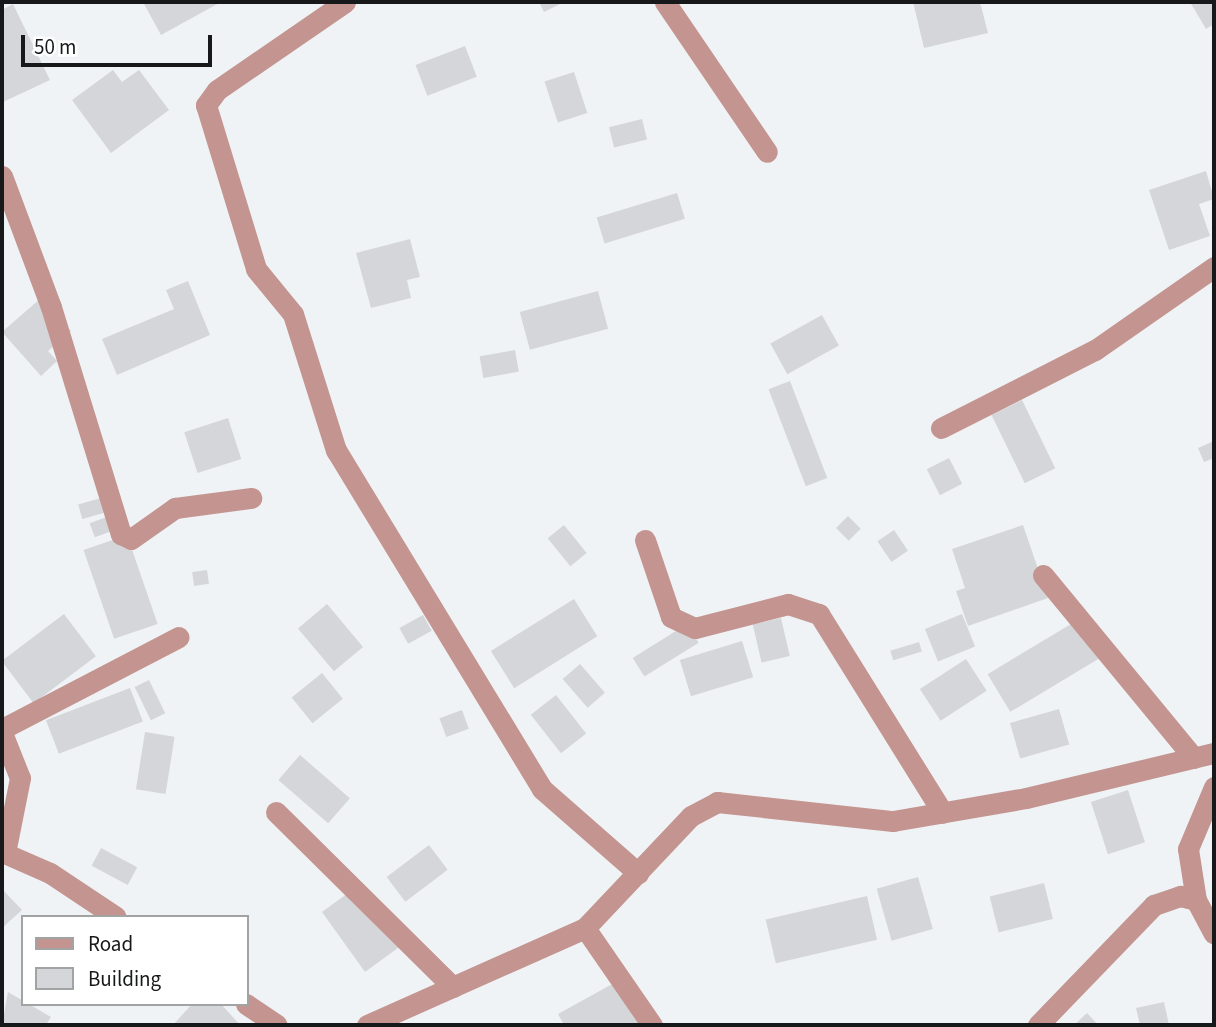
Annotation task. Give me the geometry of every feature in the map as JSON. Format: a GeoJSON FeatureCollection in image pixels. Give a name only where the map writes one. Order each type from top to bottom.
{"type":"FeatureCollection","features":[{"type":"Feature","properties":{"kind":"street"},"geometry":{"type":"LineString","coordinates":[[345,2],[217,90],[206,105],[256,269],[293,314],[336,450],[542,789],[638,873]]}},
{"type":"Feature","properties":{"kind":"street"},"geometry":{"type":"LineString","coordinates":[[665,2],[767,152]]}},
{"type":"Feature","properties":{"kind":"street"},"geometry":{"type":"LineString","coordinates":[[2,176],[51,307],[121,534],[131,539],[175,508],[251,498]]}},
{"type":"Feature","properties":{"kind":"street"},"geometry":{"type":"LineString","coordinates":[[941,428],[1095,351],[1214,267]]}},
{"type":"Feature","properties":{"kind":"street"},"geometry":{"type":"LineString","coordinates":[[645,540],[671,617],[695,628],[788,604],[819,614],[943,813]]}},
{"type":"Feature","properties":{"kind":"street"},"geometry":{"type":"LineString","coordinates":[[367,1025],[585,929],[691,816],[717,802],[893,821],[943,813],[1204,755],[1043,575]]}},
{"type":"Feature","properties":{"kind":"street"},"geometry":{"type":"LineString","coordinates":[[113,915],[50,873],[3,852],[20,778],[2,731],[179,637]]}},
{"type":"Feature","properties":{"kind":"street"},"geometry":{"type":"LineString","coordinates":[[1214,787],[1188,849],[1196,901],[1214,934]]}},
{"type":"Feature","properties":{"kind":"street"},"geometry":{"type":"LineString","coordinates":[[276,812],[453,987]]}},
{"type":"Feature","properties":{"kind":"street"},"geometry":{"type":"LineString","coordinates":[[1038,1025],[1154,905],[1172,897],[1196,901]]}},
{"type":"Feature","properties":{"kind":"street"},"geometry":{"type":"LineString","coordinates":[[585,929],[652,1025]]}},
{"type":"Feature","properties":{"kind":"street"},"geometry":{"type":"LineString","coordinates":[[248,1005],[277,1025]]}},
{"type":"Feature","properties":{"kind":"building"},"geometry":{"type":"Polygon","coordinates":[[[143,2],[221,2],[161,35],[143,2]]]}},
{"type":"Feature","properties":{"kind":"building"},"geometry":{"type":"Polygon","coordinates":[[[539,2],[564,2],[544,12],[539,2]]]}},
{"type":"Feature","properties":{"kind":"building"},"geometry":{"type":"Polygon","coordinates":[[[913,2],[980,2],[988,33],[924,48],[913,2]]]}},
{"type":"Feature","properties":{"kind":"building"},"geometry":{"type":"Polygon","coordinates":[[[1190,2],[1214,2],[1214,24],[1206,29],[1190,2]]]}},
{"type":"Feature","properties":{"kind":"building"},"geometry":{"type":"Polygon","coordinates":[[[13,4],[50,80],[3,102],[2,10],[13,4]]]}},
{"type":"Feature","properties":{"kind":"building"},"geometry":{"type":"Polygon","coordinates":[[[465,46],[477,77],[427,96],[416,65],[465,46]]]}},
{"type":"Feature","properties":{"kind":"building"},"geometry":{"type":"Polygon","coordinates":[[[113,70],[122,82],[139,70],[169,110],[111,153],[72,100],[113,70]]]}},
{"type":"Feature","properties":{"kind":"building"},"geometry":{"type":"Polygon","coordinates":[[[574,72],[587,113],[558,122],[545,82],[574,72]]]}},
{"type":"Feature","properties":{"kind":"building"},"geometry":{"type":"Polygon","coordinates":[[[642,119],[647,139],[614,148],[609,127],[642,119]]]}},
{"type":"Feature","properties":{"kind":"building"},"geometry":{"type":"Polygon","coordinates":[[[1206,171],[1214,199],[1199,204],[1210,236],[1169,250],[1149,190],[1206,171]]]}},
{"type":"Feature","properties":{"kind":"building"},"geometry":{"type":"Polygon","coordinates":[[[677,193],[685,219],[605,243],[597,218],[677,193]]]}},
{"type":"Feature","properties":{"kind":"building"},"geometry":{"type":"Polygon","coordinates":[[[410,239],[420,277],[407,280],[411,298],[371,308],[356,253],[410,239]]]}},
{"type":"Feature","properties":{"kind":"building"},"geometry":{"type":"Polygon","coordinates":[[[188,281],[210,335],[117,375],[102,339],[174,309],[166,290],[188,281]]]}},
{"type":"Feature","properties":{"kind":"building"},"geometry":{"type":"Polygon","coordinates":[[[598,291],[608,329],[530,350],[520,312],[598,291]]]}},
{"type":"Feature","properties":{"kind":"building"},"geometry":{"type":"Polygon","coordinates":[[[41,298],[71,331],[48,351],[57,361],[41,376],[2,332],[41,298]]]}},
{"type":"Feature","properties":{"kind":"building"},"geometry":{"type":"Polygon","coordinates":[[[822,315],[839,346],[787,374],[770,344],[822,315]]]}},
{"type":"Feature","properties":{"kind":"building"},"geometry":{"type":"Polygon","coordinates":[[[515,350],[519,372],[483,378],[480,356],[515,350]]]}},
{"type":"Feature","properties":{"kind":"building"},"geometry":{"type":"Polygon","coordinates":[[[790,381],[827,478],[806,486],[769,389],[790,381]]]}},
{"type":"Feature","properties":{"kind":"building"},"geometry":{"type":"Polygon","coordinates":[[[1022,400],[1055,468],[1025,483],[991,415],[1022,400]]]}},
{"type":"Feature","properties":{"kind":"building"},"geometry":{"type":"Polygon","coordinates":[[[228,418],[241,459],[198,473],[184,432],[228,418]]]}},
{"type":"Feature","properties":{"kind":"building"},"geometry":{"type":"Polygon","coordinates":[[[1214,441],[1214,458],[1204,462],[1198,448],[1214,441]]]}},
{"type":"Feature","properties":{"kind":"building"},"geometry":{"type":"Polygon","coordinates":[[[949,458],[962,484],[940,495],[927,469],[949,458]]]}},
{"type":"Feature","properties":{"kind":"building"},"geometry":{"type":"Polygon","coordinates":[[[108,496],[112,510],[82,519],[78,505],[108,496]]]}},
{"type":"Feature","properties":{"kind":"building"},"geometry":{"type":"Polygon","coordinates":[[[115,514],[120,528],[95,537],[90,523],[115,514]]]}},
{"type":"Feature","properties":{"kind":"building"},"geometry":{"type":"Polygon","coordinates":[[[848,516],[861,529],[849,541],[836,528],[848,516]]]}},
{"type":"Feature","properties":{"kind":"building"},"geometry":{"type":"Polygon","coordinates":[[[564,525],[587,553],[570,566],[548,538],[564,525]]]}},
{"type":"Feature","properties":{"kind":"building"},"geometry":{"type":"Polygon","coordinates":[[[1023,525],[1048,598],[968,626],[956,591],[965,588],[952,549],[1023,525]]]}},
{"type":"Feature","properties":{"kind":"building"},"geometry":{"type":"Polygon","coordinates":[[[894,530],[908,551],[891,562],[877,541],[894,530]]]}},
{"type":"Feature","properties":{"kind":"building"},"geometry":{"type":"Polygon","coordinates":[[[127,535],[158,624],[114,639],[84,550],[127,535]]]}},
{"type":"Feature","properties":{"kind":"building"},"geometry":{"type":"Polygon","coordinates":[[[207,570],[209,584],[194,586],[192,572],[207,570]]]}},
{"type":"Feature","properties":{"kind":"building"},"geometry":{"type":"Polygon","coordinates":[[[574,599],[597,636],[514,688],[491,651],[574,599]]]}},
{"type":"Feature","properties":{"kind":"building"},"geometry":{"type":"Polygon","coordinates":[[[327,604],[363,647],[334,671],[298,628],[327,604]]]}},
{"type":"Feature","properties":{"kind":"building"},"geometry":{"type":"Polygon","coordinates":[[[64,614],[96,656],[34,703],[2,661],[64,614]]]}},
{"type":"Feature","properties":{"kind":"building"},"geometry":{"type":"Polygon","coordinates":[[[962,614],[975,646],[938,661],[925,629],[962,614]]]}},
{"type":"Feature","properties":{"kind":"building"},"geometry":{"type":"Polygon","coordinates":[[[423,615],[432,631],[408,644],[399,628],[423,615]]]}},
{"type":"Feature","properties":{"kind":"building"},"geometry":{"type":"Polygon","coordinates":[[[781,618],[790,656],[762,663],[753,625],[781,618]]]}},
{"type":"Feature","properties":{"kind":"building"},"geometry":{"type":"Polygon","coordinates":[[[1081,618],[1104,656],[1010,712],[988,674],[1081,618]]]}},
{"type":"Feature","properties":{"kind":"building"},"geometry":{"type":"Polygon","coordinates":[[[687,624],[699,643],[644,677],[633,658],[687,624]]]}},
{"type":"Feature","properties":{"kind":"building"},"geometry":{"type":"Polygon","coordinates":[[[742,641],[753,677],[691,696],[680,660],[742,641]]]}},
{"type":"Feature","properties":{"kind":"building"},"geometry":{"type":"Polygon","coordinates":[[[919,642],[922,652],[893,660],[890,651],[919,642]]]}},
{"type":"Feature","properties":{"kind":"building"},"geometry":{"type":"Polygon","coordinates":[[[966,659],[987,691],[941,721],[920,689],[966,659]]]}},
{"type":"Feature","properties":{"kind":"building"},"geometry":{"type":"Polygon","coordinates":[[[580,664],[605,693],[588,708],[563,679],[580,664]]]}},
{"type":"Feature","properties":{"kind":"building"},"geometry":{"type":"Polygon","coordinates":[[[322,673],[343,699],[312,723],[292,698],[322,673]]]}},
{"type":"Feature","properties":{"kind":"building"},"geometry":{"type":"Polygon","coordinates":[[[149,680],[165,713],[151,720],[135,687],[149,680]]]}},
{"type":"Feature","properties":{"kind":"building"},"geometry":{"type":"Polygon","coordinates":[[[130,688],[143,722],[59,754],[46,720],[130,688]]]}},
{"type":"Feature","properties":{"kind":"building"},"geometry":{"type":"Polygon","coordinates":[[[556,695],[586,734],[561,753],[531,715],[556,695]]]}},
{"type":"Feature","properties":{"kind":"building"},"geometry":{"type":"Polygon","coordinates":[[[1059,709],[1069,745],[1020,759],[1010,723],[1059,709]]]}},
{"type":"Feature","properties":{"kind":"building"},"geometry":{"type":"Polygon","coordinates":[[[462,710],[469,729],[446,737],[439,718],[462,710]]]}},
{"type":"Feature","properties":{"kind":"building"},"geometry":{"type":"Polygon","coordinates":[[[145,732],[175,737],[166,794],[136,789],[145,732]]]}},
{"type":"Feature","properties":{"kind":"building"},"geometry":{"type":"Polygon","coordinates":[[[300,755],[350,798],[328,823],[278,780],[300,755]]]}},
{"type":"Feature","properties":{"kind":"building"},"geometry":{"type":"Polygon","coordinates":[[[1128,790],[1145,842],[1108,854],[1091,802],[1128,790]]]}},
{"type":"Feature","properties":{"kind":"building"},"geometry":{"type":"Polygon","coordinates":[[[429,845],[448,870],[405,902],[387,877],[429,845]]]}},
{"type":"Feature","properties":{"kind":"building"},"geometry":{"type":"Polygon","coordinates":[[[101,848],[137,867],[128,885],[92,866],[101,848]]]}},
{"type":"Feature","properties":{"kind":"building"},"geometry":{"type":"Polygon","coordinates":[[[918,877],[933,929],[892,941],[877,889],[918,877]]]}},
{"type":"Feature","properties":{"kind":"building"},"geometry":{"type":"Polygon","coordinates":[[[1044,883],[1053,919],[999,932],[990,897],[1044,883]]]}},
{"type":"Feature","properties":{"kind":"building"},"geometry":{"type":"Polygon","coordinates":[[[2,889],[22,910],[2,928],[2,889]]]}},
{"type":"Feature","properties":{"kind":"building"},"geometry":{"type":"Polygon","coordinates":[[[348,893],[402,945],[365,972],[322,912],[348,893]]]}},
{"type":"Feature","properties":{"kind":"building"},"geometry":{"type":"Polygon","coordinates":[[[867,896],[877,940],[776,963],[766,919],[867,896]]]}},
{"type":"Feature","properties":{"kind":"building"},"geometry":{"type":"Polygon","coordinates":[[[625,977],[649,1025],[564,1025],[558,1014],[625,977]]]}},
{"type":"Feature","properties":{"kind":"building"},"geometry":{"type":"Polygon","coordinates":[[[8,992],[21,1000],[21,1006],[32,1006],[51,1017],[46,1025],[2,1025],[8,992]]]}},
{"type":"Feature","properties":{"kind":"building"},"geometry":{"type":"Polygon","coordinates":[[[1164,1002],[1169,1025],[1140,1025],[1136,1008],[1164,1002]]]}},
{"type":"Feature","properties":{"kind":"building"},"geometry":{"type":"Polygon","coordinates":[[[190,1006],[223,1006],[240,1025],[173,1025],[190,1006]]]}},
{"type":"Feature","properties":{"kind":"building"},"geometry":{"type":"Polygon","coordinates":[[[1087,1013],[1098,1025],[1074,1025],[1087,1013]]]}}]}
